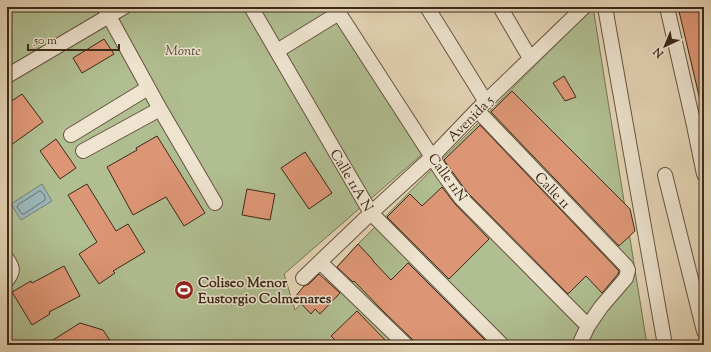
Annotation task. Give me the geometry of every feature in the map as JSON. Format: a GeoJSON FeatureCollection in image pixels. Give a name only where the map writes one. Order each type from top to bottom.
{"type":"FeatureCollection","features":[{"type":"Feature","properties":{"kind":"street"},"geometry":{"type":"LineString","coordinates":[[7,76],[106,12],[124,7]]}},
{"type":"Feature","properties":{"kind":"street","name":"Calle 11A N"},"geometry":{"type":"LineString","coordinates":[[251,7],[371,214],[502,345]]}},
{"type":"Feature","properties":{"kind":"street","name":"Calle 11"},"geometry":{"type":"LineString","coordinates":[[427,7],[481,106],[624,263],[628,270],[626,278],[601,307],[588,326]]}},
{"type":"Feature","properties":{"kind":"street"},"geometry":{"type":"LineString","coordinates":[[500,7],[530,58]]}},
{"type":"Feature","properties":{"kind":"street","name":"Avenida 5"},"geometry":{"type":"LineString","coordinates":[[303,278],[432,157],[481,106],[584,7]]}},
{"type":"Feature","properties":{"kind":"street"},"geometry":{"type":"LineString","coordinates":[[606,7],[665,345]]}},
{"type":"Feature","properties":{"kind":"street"},"geometry":{"type":"LineString","coordinates":[[667,7],[699,118],[704,174]]}},
{"type":"Feature","properties":{"kind":"street"},"geometry":{"type":"LineString","coordinates":[[277,51],[337,10]]}},
{"type":"Feature","properties":{"kind":"street","name":"Calle 11N"},"geometry":{"type":"LineString","coordinates":[[337,10],[432,157],[462,198],[588,326]]}},
{"type":"Feature","properties":{"kind":"street"},"geometry":{"type":"LineString","coordinates":[[106,12],[148,88],[215,202]]}},
{"type":"Feature","properties":{"kind":"street"},"geometry":{"type":"LineString","coordinates":[[71,135],[148,88]]}},
{"type":"Feature","properties":{"kind":"street"},"geometry":{"type":"LineString","coordinates":[[83,151],[160,108]]}},
{"type":"Feature","properties":{"kind":"street"},"geometry":{"type":"LineString","coordinates":[[665,175],[704,331]]}},
{"type":"Feature","properties":{"kind":"street"},"geometry":{"type":"LineString","coordinates":[[320,262],[406,345]]}},
{"type":"Feature","properties":{"kind":"street"},"geometry":{"type":"LineString","coordinates":[[579,345],[588,326]]}},
{"type":"Feature","properties":{"kind":"green space","name":"Monte"},"geometry":{"type":"Polygon","coordinates":[[[7,7],[340,7],[427,150],[284,274],[295,310],[358,244],[593,7],[647,345],[7,345],[7,7]]]}},
{"type":"Feature","properties":{"kind":"water"},"geometry":{"type":"Polygon","coordinates":[[[42,184],[52,201],[21,220],[11,204],[42,184]]]}},
{"type":"Feature","properties":{"kind":"building"},"geometry":{"type":"Polygon","coordinates":[[[678,7],[704,7],[704,100],[700,100],[678,7]]]}},
{"type":"Feature","properties":{"kind":"building"},"geometry":{"type":"Polygon","coordinates":[[[104,39],[114,54],[82,73],[73,58],[104,39]]]}},
{"type":"Feature","properties":{"kind":"building"},"geometry":{"type":"Polygon","coordinates":[[[564,76],[576,97],[565,101],[553,83],[564,76]]]}},
{"type":"Feature","properties":{"kind":"building"},"geometry":{"type":"Polygon","coordinates":[[[512,91],[630,209],[635,231],[619,246],[491,112],[512,91]]]}},
{"type":"Feature","properties":{"kind":"building"},"geometry":{"type":"Polygon","coordinates":[[[22,94],[43,122],[7,148],[7,104],[22,94]]]}},
{"type":"Feature","properties":{"kind":"building"},"geometry":{"type":"Polygon","coordinates":[[[480,125],[619,271],[602,293],[586,276],[568,294],[467,192],[451,170],[444,160],[480,125]]]}},
{"type":"Feature","properties":{"kind":"building"},"geometry":{"type":"Polygon","coordinates":[[[157,136],[205,213],[184,226],[166,197],[133,215],[107,167],[137,150],[136,148],[157,136]]]}},
{"type":"Feature","properties":{"kind":"building"},"geometry":{"type":"Polygon","coordinates":[[[56,139],[76,168],[60,179],[40,151],[56,139]]]}},
{"type":"Feature","properties":{"kind":"building"},"geometry":{"type":"Polygon","coordinates":[[[305,152],[332,193],[309,209],[281,168],[305,152]]]}},
{"type":"Feature","properties":{"kind":"building"},"geometry":{"type":"Polygon","coordinates":[[[87,184],[116,231],[128,224],[145,252],[113,271],[115,273],[99,284],[79,254],[97,242],[68,195],[87,184]]]}},
{"type":"Feature","properties":{"kind":"building"},"geometry":{"type":"Polygon","coordinates":[[[442,187],[455,204],[489,239],[449,279],[387,217],[410,194],[422,206],[442,187]]]}},
{"type":"Feature","properties":{"kind":"building"},"geometry":{"type":"Polygon","coordinates":[[[247,189],[275,194],[270,220],[242,215],[247,189]]]}},
{"type":"Feature","properties":{"kind":"building"},"geometry":{"type":"Polygon","coordinates":[[[358,244],[391,280],[408,263],[490,345],[416,345],[412,339],[354,281],[353,282],[337,267],[358,244]]]}},
{"type":"Feature","properties":{"kind":"building"},"geometry":{"type":"Polygon","coordinates":[[[64,266],[80,296],[49,312],[50,314],[32,325],[12,292],[31,281],[32,283],[64,266]]]}},
{"type":"Feature","properties":{"kind":"building"},"geometry":{"type":"Polygon","coordinates":[[[319,274],[340,293],[320,314],[315,309],[311,314],[295,297],[304,286],[309,284],[319,274]]]}},
{"type":"Feature","properties":{"kind":"building"},"geometry":{"type":"Polygon","coordinates":[[[357,311],[390,345],[340,345],[331,336],[357,311]]]}},
{"type":"Feature","properties":{"kind":"building"},"geometry":{"type":"Polygon","coordinates":[[[80,323],[103,330],[113,345],[45,345],[80,323]]]}},
{"type":"Feature","properties":{"kind":"place","name":"Coliseo Menor Eustorgio Colmenares"},"geometry":{"type":"Point","coordinates":[184,290]}}]}
